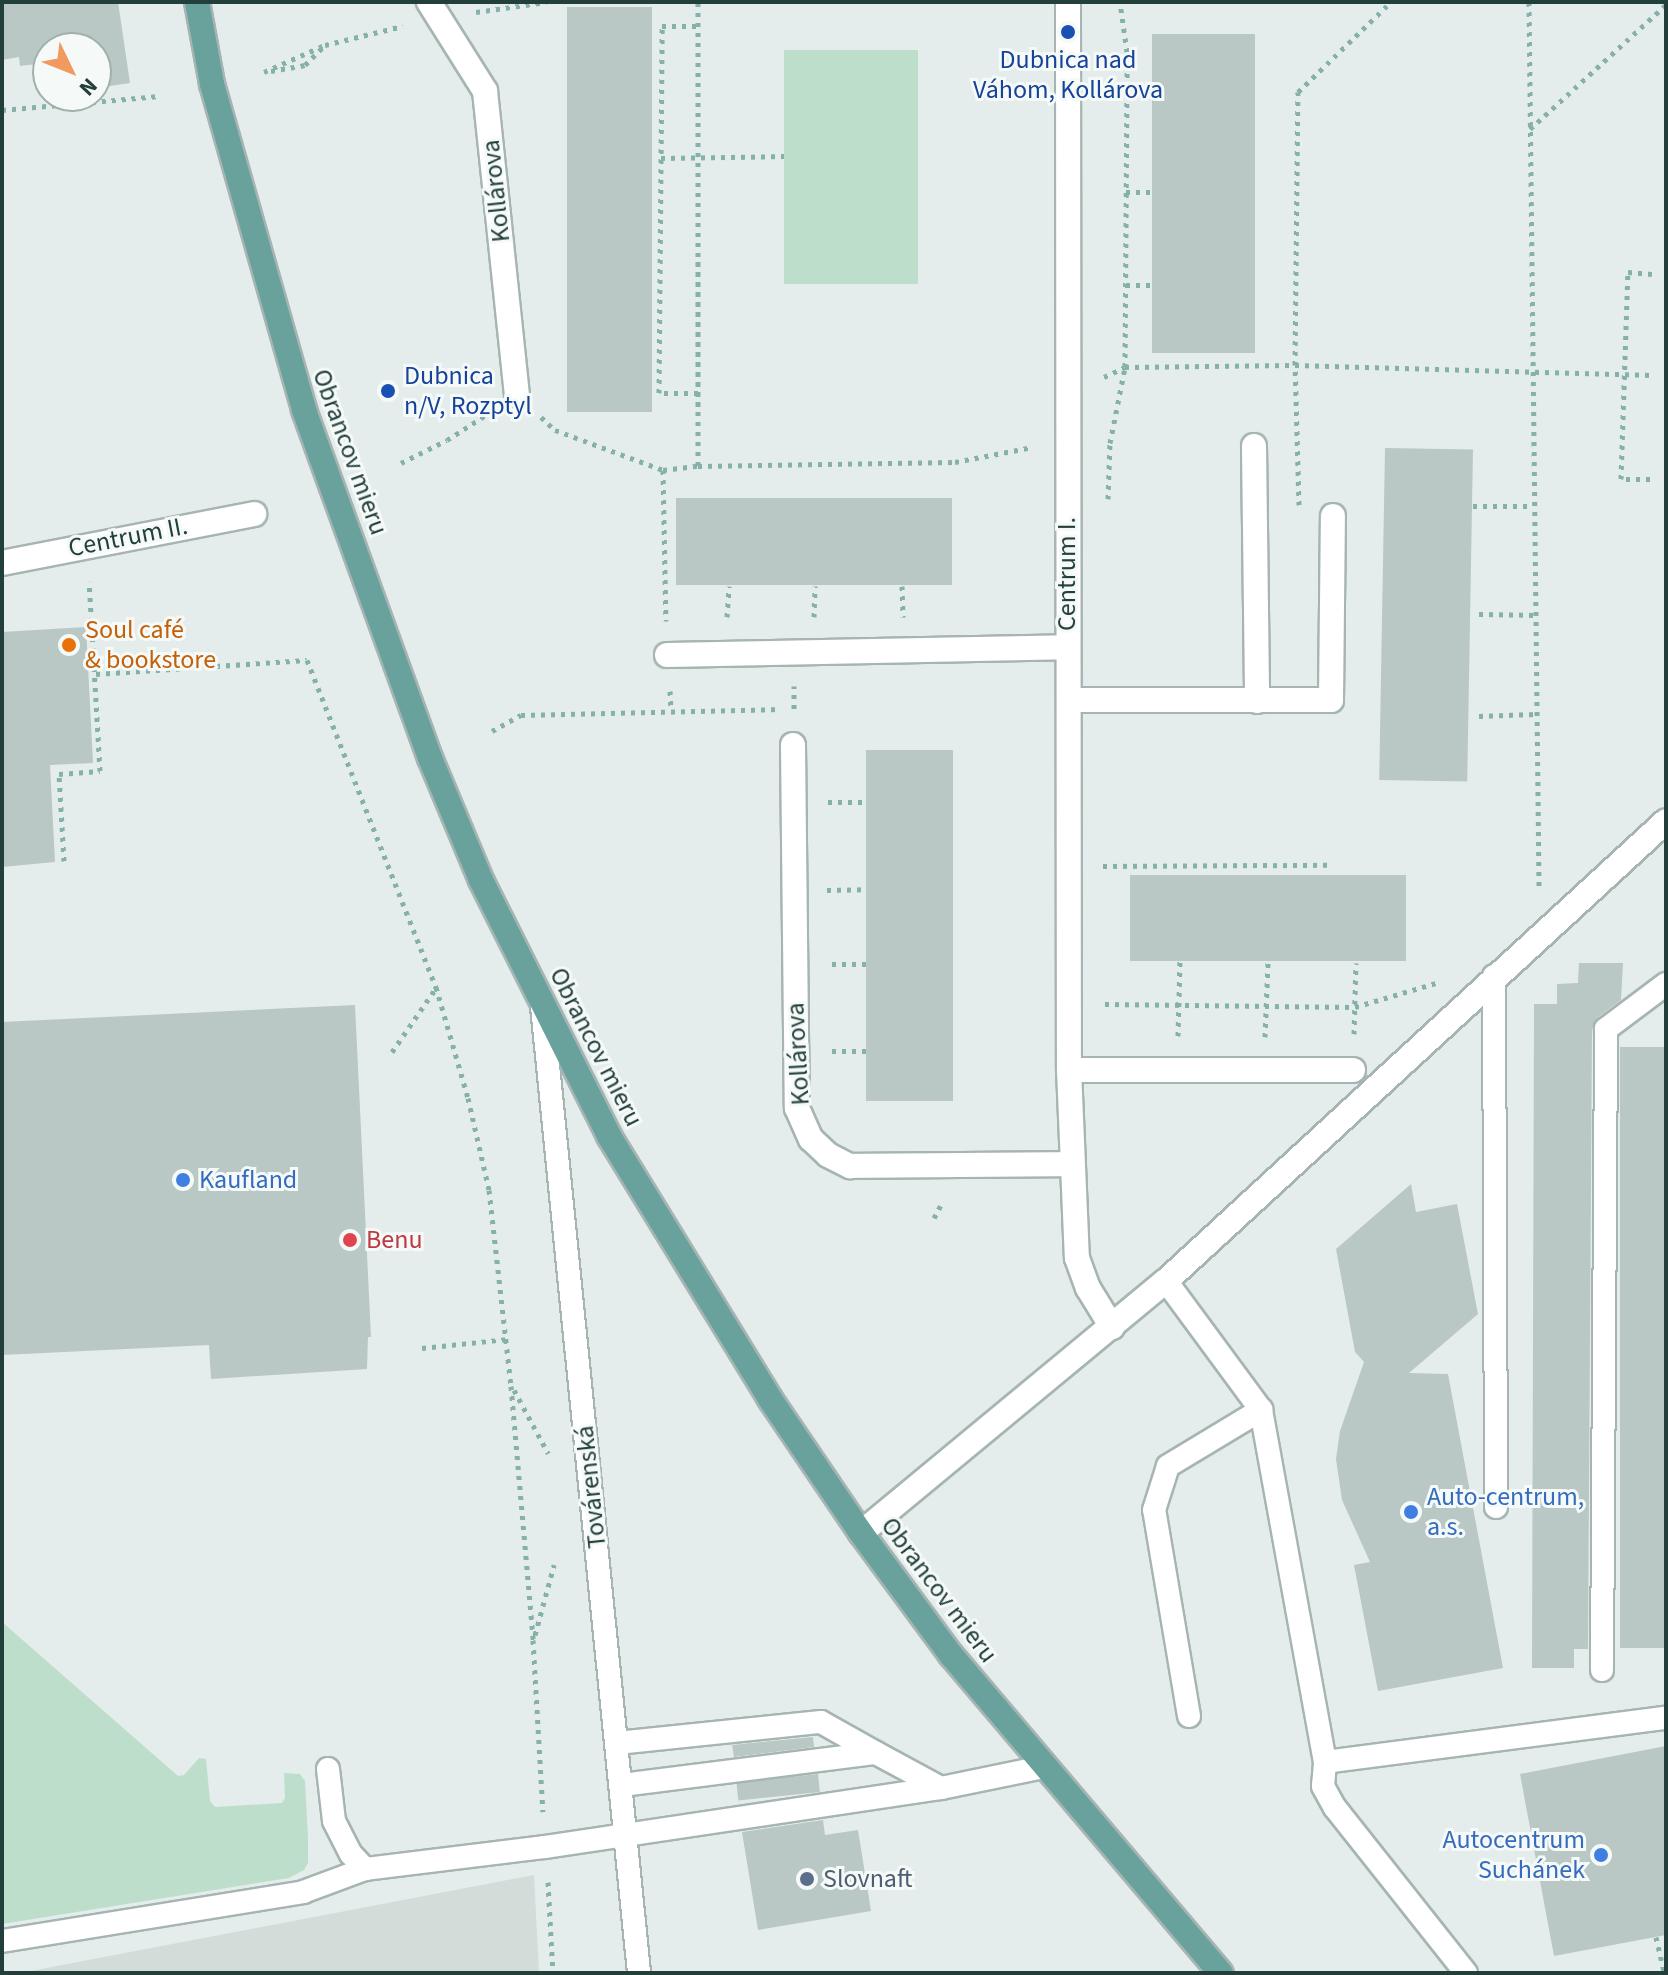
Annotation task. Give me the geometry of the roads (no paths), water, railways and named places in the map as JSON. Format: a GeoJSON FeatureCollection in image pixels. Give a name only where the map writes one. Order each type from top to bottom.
{"type":"FeatureCollection","features":[{"type":"Feature","properties":{"kind":"main road","name":"Obrancov mieru"},"geometry":{"type":"LineString","coordinates":[[197,2],[212,84],[304,410],[430,758],[481,880],[609,1136],[770,1399],[861,1533],[951,1655],[1221,1973]]}},
{"type":"Feature","properties":{"kind":"street","name":"Centrum I."},"geometry":{"type":"LineString","coordinates":[[1068,2],[1070,393],[1067,647],[1072,1164],[1077,1258],[1088,1288],[1112,1327]]}},
{"type":"Feature","properties":{"kind":"street","name":"Kollárova"},"geometry":{"type":"LineString","coordinates":[[433,10],[485,91],[517,395]]}},
{"type":"Feature","properties":{"kind":"street"},"geometry":{"type":"LineString","coordinates":[[1254,446],[1257,701]]}},
{"type":"Feature","properties":{"kind":"street","name":"Centrum II."},"geometry":{"type":"LineString","coordinates":[[2,563],[254,514]]}},
{"type":"Feature","properties":{"kind":"street"},"geometry":{"type":"LineString","coordinates":[[1069,700],[1331,700],[1333,516]]}},
{"type":"Feature","properties":{"kind":"street"},"geometry":{"type":"LineString","coordinates":[[667,655],[1067,647]]}},
{"type":"Feature","properties":{"kind":"street","name":"Kollárova"},"geometry":{"type":"LineString","coordinates":[[793,745],[797,1108],[811,1139],[828,1155],[850,1166],[1072,1164]]}},
{"type":"Feature","properties":{"kind":"street"},"geometry":{"type":"LineString","coordinates":[[861,1533],[1166,1281],[1539,934],[1666,821]]}},
{"type":"Feature","properties":{"kind":"street"},"geometry":{"type":"LineString","coordinates":[[1069,1070],[1353,1070]]}},
{"type":"Feature","properties":{"kind":"lane"},"geometry":{"type":"LineString","coordinates":[[1494,976],[1496,1507]]}},
{"type":"Feature","properties":{"kind":"lane"},"geometry":{"type":"LineString","coordinates":[[1602,1670],[1606,1029],[1666,984]]}},
{"type":"Feature","properties":{"kind":"lane","name":"Továrenská"},"geometry":{"type":"LineString","coordinates":[[542,1001],[639,1973]]}},
{"type":"Feature","properties":{"kind":"lane"},"geometry":{"type":"LineString","coordinates":[[1166,1281],[1261,1410],[1325,1762],[1323,1786],[1335,1808],[1466,1973]]}},
{"type":"Feature","properties":{"kind":"lane"},"geometry":{"type":"LineString","coordinates":[[1189,1716],[1154,1510],[1168,1466],[1261,1410]]}},
{"type":"Feature","properties":{"kind":"lane"},"geometry":{"type":"LineString","coordinates":[[1325,1762],[1666,1718]]}},
{"type":"Feature","properties":{"kind":"lane"},"geometry":{"type":"LineString","coordinates":[[617,1743],[821,1722],[941,1788]]}},
{"type":"Feature","properties":{"kind":"lane"},"geometry":{"type":"LineString","coordinates":[[622,1785],[876,1753]]}},
{"type":"Feature","properties":{"kind":"lane"},"geometry":{"type":"LineString","coordinates":[[2,1941],[303,1892],[365,1869],[545,1847],[941,1788],[1043,1767]]}},
{"type":"Feature","properties":{"kind":"lane"},"geometry":{"type":"LineString","coordinates":[[328,1769],[334,1821],[351,1854],[365,1869]]}},
{"type":"Feature","properties":{"kind":"place","name":"Dubnica nad Váhom, Kollárova"},"geometry":{"type":"Point","coordinates":[1068,32]}},
{"type":"Feature","properties":{"kind":"place","name":"Dubnica n/V, Rozptyl"},"geometry":{"type":"Point","coordinates":[388,391]}},
{"type":"Feature","properties":{"kind":"place","name":"Soul café & bookstore"},"geometry":{"type":"Point","coordinates":[69,645]}},
{"type":"Feature","properties":{"kind":"place","name":"Kaufland"},"geometry":{"type":"Point","coordinates":[183,1180]}},
{"type":"Feature","properties":{"kind":"place","name":"Benu"},"geometry":{"type":"Point","coordinates":[350,1240]}},
{"type":"Feature","properties":{"kind":"place","name":"Auto-centrum, a.s."},"geometry":{"type":"Point","coordinates":[1411,1512]}},
{"type":"Feature","properties":{"kind":"place","name":"Autocentrum Suchánek"},"geometry":{"type":"Point","coordinates":[1601,1855]}},
{"type":"Feature","properties":{"kind":"place","name":"Slovnaft"},"geometry":{"type":"Point","coordinates":[807,1879]}}]}
